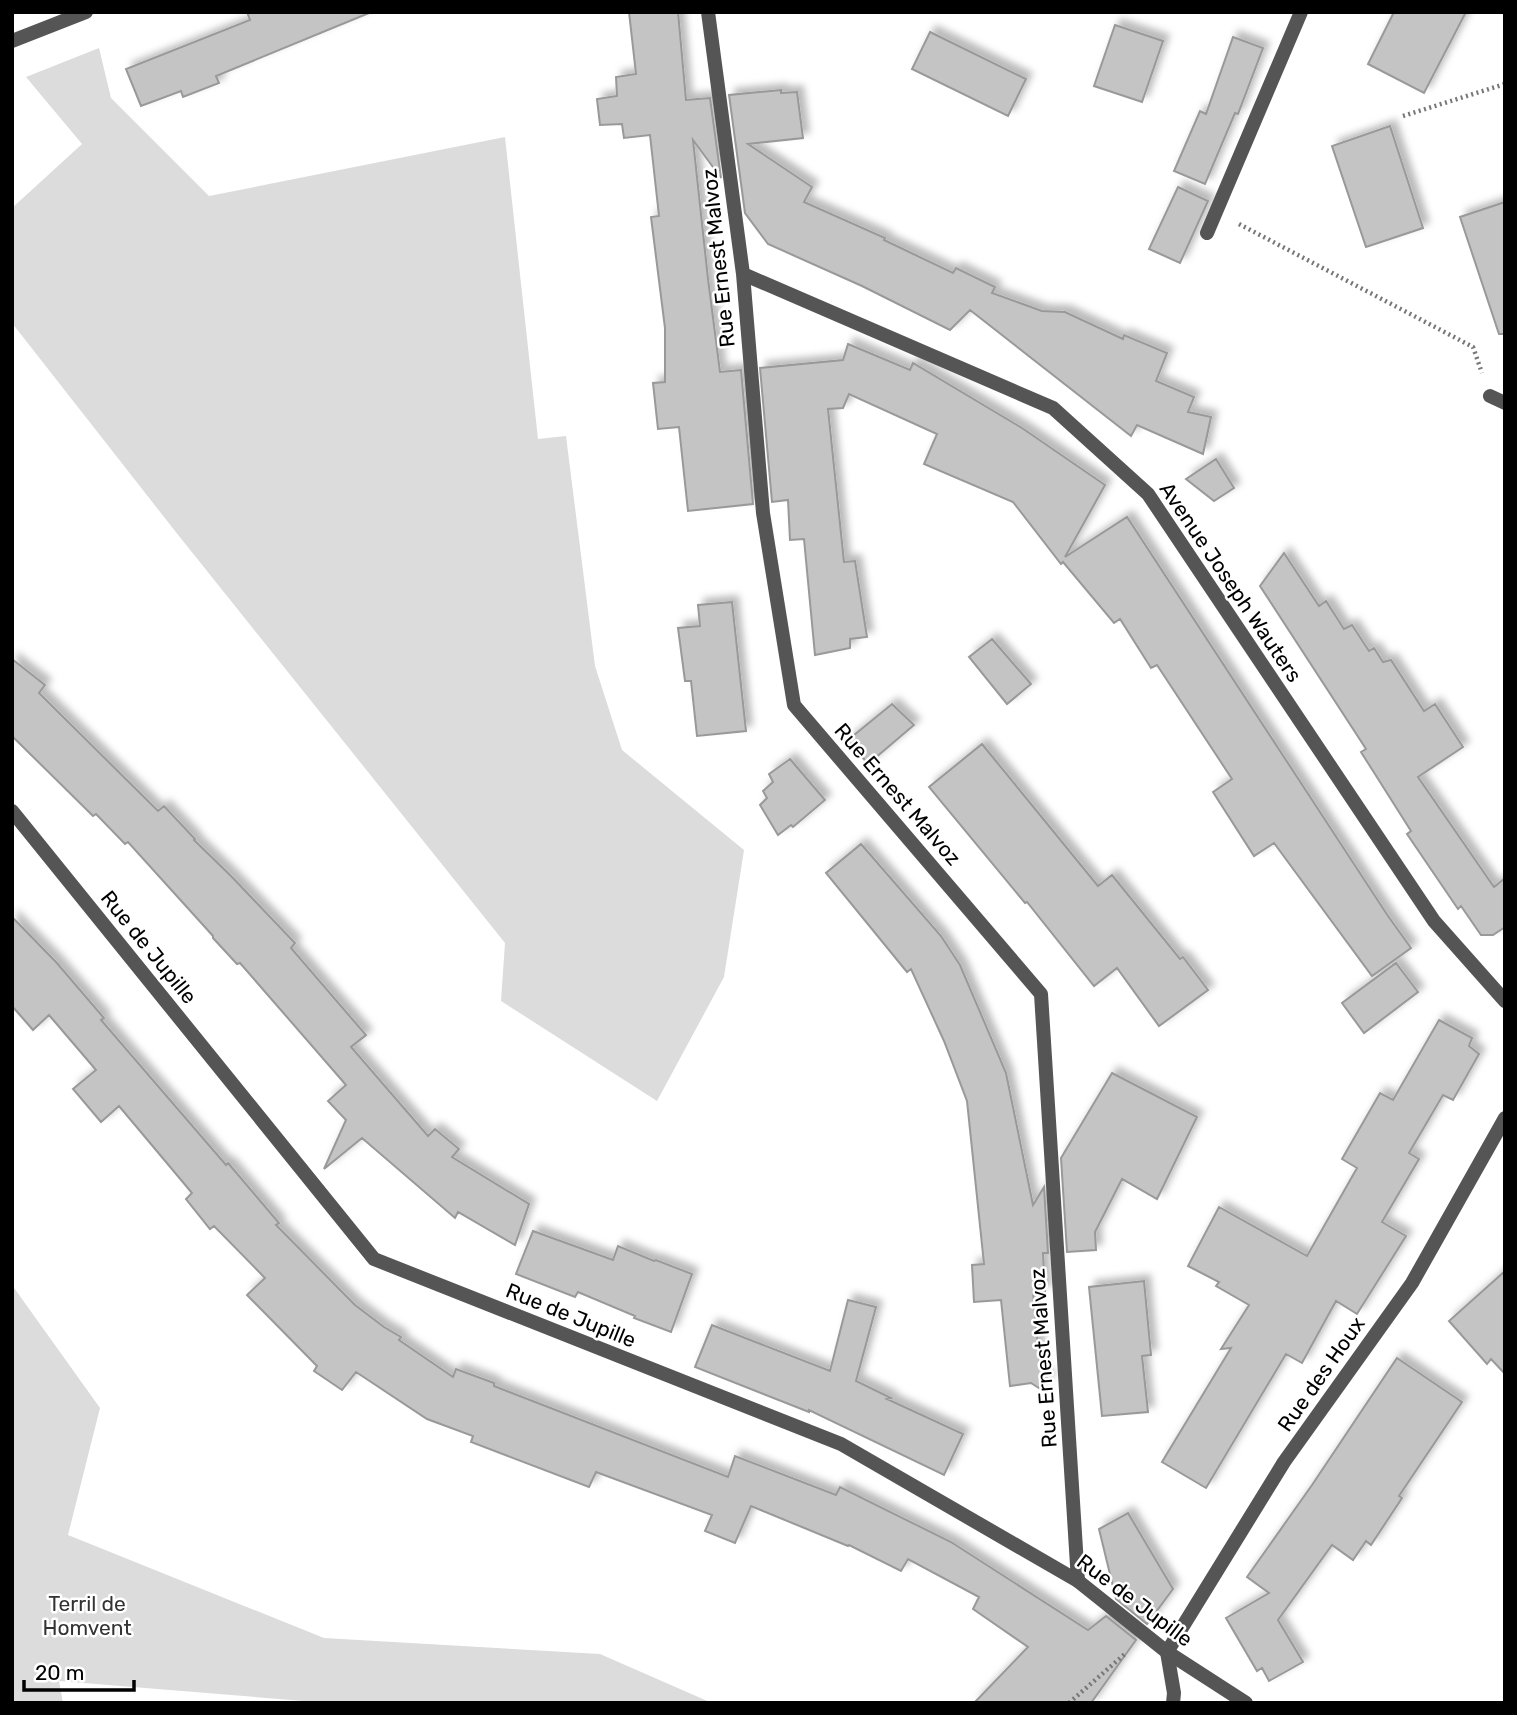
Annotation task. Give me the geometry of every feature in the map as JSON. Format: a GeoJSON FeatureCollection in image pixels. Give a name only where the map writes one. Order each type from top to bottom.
{"type":"FeatureCollection","features":[{"type":"Feature","properties":{"kind":"street"},"geometry":{"type":"LineString","coordinates":[[12,41],[86,12]]}},
{"type":"Feature","properties":{"kind":"street","name":"Rue Ernest Malvoz"},"geometry":{"type":"LineString","coordinates":[[708,12],[743,274],[763,513],[794,705],[1041,994],[1078,1581]]}},
{"type":"Feature","properties":{"kind":"street"},"geometry":{"type":"LineString","coordinates":[[1208,233],[1301,12]]}},
{"type":"Feature","properties":{"kind":"street","name":"Avenue Joseph Wauters"},"geometry":{"type":"LineString","coordinates":[[743,274],[1053,408],[1148,494],[1434,921],[1505,1001]]}},
{"type":"Feature","properties":{"kind":"street"},"geometry":{"type":"LineString","coordinates":[[1490,396],[1505,403]]}},
{"type":"Feature","properties":{"kind":"street","name":"Rue de Jupille"},"geometry":{"type":"LineString","coordinates":[[12,811],[374,1259],[841,1444],[1078,1581],[1167,1652],[1245,1703]]}},
{"type":"Feature","properties":{"kind":"street","name":"Rue des Houx"},"geometry":{"type":"LineString","coordinates":[[1167,1652],[1284,1462],[1412,1283],[1505,1118]]}},
{"type":"Feature","properties":{"kind":"street"},"geometry":{"type":"LineString","coordinates":[[1167,1652],[1174,1693],[1173,1703]]}},
{"type":"Feature","properties":{"kind":"path"},"geometry":{"type":"LineString","coordinates":[[1403,116],[1505,84]]}},
{"type":"Feature","properties":{"kind":"path"},"geometry":{"type":"LineString","coordinates":[[1216,212],[1473,347],[1490,396]]}},
{"type":"Feature","properties":{"kind":"path"},"geometry":{"type":"LineString","coordinates":[[1069,1703],[1146,1635]]}},
{"type":"Feature","properties":{"kind":"green space"},"geometry":{"type":"Polygon","coordinates":[[[99,48],[111,98],[209,196],[505,137],[538,439],[566,436],[595,666],[622,750],[744,850],[724,977],[657,1101],[501,1001],[505,943],[12,323],[12,208],[82,144],[26,77],[99,48]]]}},
{"type":"Feature","properties":{"kind":"green space","name":"Terril de Homvent"},"geometry":{"type":"Polygon","coordinates":[[[12,1285],[100,1408],[68,1535],[324,1638],[600,1654],[712,1703],[328,1703],[59,1681],[63,1703],[12,1703],[12,1285]]]}},
{"type":"Feature","properties":{"kind":"building"},"geometry":{"type":"Polygon","coordinates":[[[247,12],[369,13],[216,76],[219,83],[183,97],[181,91],[141,106],[126,69],[250,20],[247,12]]]}},
{"type":"Feature","properties":{"kind":"building"},"geometry":{"type":"Polygon","coordinates":[[[629,12],[678,12],[686,100],[710,98],[721,178],[693,140],[720,372],[741,370],[753,504],[688,511],[679,427],[658,429],[653,383],[665,382],[665,328],[651,217],[659,216],[650,135],[624,138],[622,124],[600,125],[597,99],[617,96],[616,77],[636,74],[629,12]]]}},
{"type":"Feature","properties":{"kind":"building"},"geometry":{"type":"Polygon","coordinates":[[[1394,12],[1466,12],[1424,93],[1368,64],[1394,12]]]}},
{"type":"Feature","properties":{"kind":"building"},"geometry":{"type":"Polygon","coordinates":[[[1115,25],[1163,41],[1142,102],[1094,86],[1115,25]]]}},
{"type":"Feature","properties":{"kind":"building"},"geometry":{"type":"Polygon","coordinates":[[[930,32],[1026,79],[1008,116],[912,69],[930,32]]]}},
{"type":"Feature","properties":{"kind":"building"},"geometry":{"type":"Polygon","coordinates":[[[1233,37],[1263,48],[1238,114],[1235,113],[1205,184],[1174,171],[1200,111],[1206,114],[1233,37]]]}},
{"type":"Feature","properties":{"kind":"building"},"geometry":{"type":"Polygon","coordinates":[[[781,90],[781,93],[797,92],[803,138],[748,144],[812,187],[804,202],[885,238],[884,240],[953,273],[956,268],[995,287],[992,293],[1042,311],[1065,312],[1123,339],[1124,335],[1167,353],[1156,381],[1194,397],[1188,412],[1211,417],[1203,454],[1137,425],[1131,436],[970,310],[950,330],[862,286],[768,244],[745,213],[729,95],[781,90]]]}},
{"type":"Feature","properties":{"kind":"building"},"geometry":{"type":"Polygon","coordinates":[[[1390,126],[1423,228],[1366,247],[1332,146],[1390,126]]]}},
{"type":"Feature","properties":{"kind":"building"},"geometry":{"type":"Polygon","coordinates":[[[1178,187],[1208,201],[1180,263],[1149,249],[1178,187]]]}},
{"type":"Feature","properties":{"kind":"building"},"geometry":{"type":"Polygon","coordinates":[[[1505,202],[1505,334],[1499,334],[1460,217],[1505,202]]]}},
{"type":"Feature","properties":{"kind":"building"},"geometry":{"type":"Polygon","coordinates":[[[848,344],[910,370],[913,363],[1022,428],[1105,485],[1065,557],[1127,517],[1411,948],[1372,976],[1274,843],[1254,856],[1213,792],[1232,779],[1157,665],[1151,668],[1120,619],[1114,623],[1063,562],[1061,564],[1013,502],[924,464],[937,434],[849,394],[843,408],[828,409],[844,562],[855,561],[867,637],[850,639],[850,648],[815,655],[804,539],[790,540],[788,500],[772,502],[760,368],[843,360],[848,344]]]}},
{"type":"Feature","properties":{"kind":"building"},"geometry":{"type":"Polygon","coordinates":[[[1216,459],[1234,488],[1214,501],[1186,479],[1216,459]]]}},
{"type":"Feature","properties":{"kind":"building"},"geometry":{"type":"Polygon","coordinates":[[[1284,553],[1319,606],[1326,601],[1344,629],[1352,625],[1369,651],[1374,648],[1383,662],[1391,660],[1424,711],[1435,704],[1463,747],[1418,777],[1494,887],[1505,878],[1505,927],[1493,935],[1481,935],[1461,906],[1458,909],[1407,834],[1411,831],[1361,752],[1366,749],[1260,586],[1284,553]]]}},
{"type":"Feature","properties":{"kind":"building"},"geometry":{"type":"Polygon","coordinates":[[[732,602],[746,731],[697,736],[691,681],[685,681],[678,628],[700,626],[698,605],[732,602]]]}},
{"type":"Feature","properties":{"kind":"building"},"geometry":{"type":"Polygon","coordinates":[[[992,639],[1031,684],[1007,704],[969,657],[992,639]]]}},
{"type":"Feature","properties":{"kind":"building"},"geometry":{"type":"Polygon","coordinates":[[[12,659],[45,685],[39,693],[158,811],[164,806],[295,943],[291,948],[366,1035],[351,1047],[428,1136],[435,1129],[459,1149],[452,1157],[529,1204],[515,1245],[458,1212],[455,1218],[362,1138],[324,1169],[346,1120],[328,1101],[346,1085],[240,963],[237,964],[128,842],[125,844],[96,814],[93,816],[12,736],[12,659]]]}},
{"type":"Feature","properties":{"kind":"building"},"geometry":{"type":"Polygon","coordinates":[[[892,704],[914,725],[868,764],[848,740],[892,704]]]}},
{"type":"Feature","properties":{"kind":"building"},"geometry":{"type":"Polygon","coordinates":[[[982,744],[1098,886],[1112,875],[1208,990],[1159,1026],[1117,968],[1094,986],[929,787],[982,744]]]}},
{"type":"Feature","properties":{"kind":"building"},"geometry":{"type":"Polygon","coordinates":[[[790,759],[825,800],[793,827],[791,825],[778,835],[760,805],[767,798],[763,791],[773,782],[769,774],[790,759]]]}},
{"type":"Feature","properties":{"kind":"building"},"geometry":{"type":"Polygon","coordinates":[[[861,844],[941,936],[960,965],[1006,1073],[1033,1205],[1044,1187],[1048,1253],[1043,1253],[1045,1291],[1033,1292],[1040,1367],[1049,1381],[1041,1382],[1042,1390],[1031,1383],[1010,1386],[1001,1300],[974,1302],[972,1265],[984,1264],[967,1101],[944,1041],[911,969],[907,972],[826,873],[861,844]]]}},
{"type":"Feature","properties":{"kind":"building"},"geometry":{"type":"Polygon","coordinates":[[[12,917],[56,962],[104,1018],[101,1020],[279,1223],[276,1225],[355,1305],[401,1337],[399,1340],[453,1377],[456,1369],[728,1477],[735,1456],[836,1495],[840,1487],[951,1542],[1088,1630],[1106,1616],[1136,1640],[1091,1703],[974,1703],[1028,1647],[973,1609],[979,1597],[908,1559],[901,1571],[849,1545],[751,1506],[735,1543],[705,1531],[712,1515],[596,1472],[589,1487],[471,1442],[473,1436],[427,1419],[356,1372],[342,1390],[314,1371],[317,1366],[247,1295],[265,1278],[214,1226],[210,1229],[186,1199],[192,1193],[119,1106],[101,1122],[73,1089],[96,1070],[49,1015],[33,1030],[12,1006],[12,917]]]}},
{"type":"Feature","properties":{"kind":"building"},"geometry":{"type":"Polygon","coordinates":[[[1396,963],[1418,992],[1364,1033],[1342,1003],[1396,963]]]}},
{"type":"Feature","properties":{"kind":"building"},"geometry":{"type":"Polygon","coordinates":[[[1439,1020],[1472,1038],[1469,1046],[1479,1054],[1453,1100],[1443,1095],[1409,1153],[1419,1159],[1382,1222],[1406,1236],[1357,1314],[1336,1301],[1302,1363],[1286,1354],[1206,1488],[1162,1462],[1231,1348],[1221,1349],[1249,1305],[1216,1286],[1219,1282],[1188,1266],[1219,1207],[1307,1256],[1357,1168],[1342,1159],[1380,1093],[1393,1100],[1439,1020]]]}},
{"type":"Feature","properties":{"kind":"building"},"geometry":{"type":"Polygon","coordinates":[[[1112,1073],[1197,1117],[1157,1199],[1122,1179],[1095,1232],[1096,1250],[1067,1252],[1061,1158],[1112,1073]]]}},
{"type":"Feature","properties":{"kind":"building"},"geometry":{"type":"Polygon","coordinates":[[[533,1231],[613,1260],[618,1246],[692,1274],[671,1332],[578,1292],[575,1297],[516,1274],[533,1231]]]}},
{"type":"Feature","properties":{"kind":"building"},"geometry":{"type":"Polygon","coordinates":[[[1505,1271],[1505,1374],[1491,1359],[1487,1364],[1449,1321],[1505,1271]]]}},
{"type":"Feature","properties":{"kind":"building"},"geometry":{"type":"Polygon","coordinates":[[[1144,1281],[1151,1355],[1142,1356],[1148,1412],[1102,1416],[1089,1287],[1144,1281]]]}},
{"type":"Feature","properties":{"kind":"building"},"geometry":{"type":"Polygon","coordinates":[[[848,1300],[876,1307],[856,1381],[891,1398],[887,1399],[963,1434],[944,1475],[809,1410],[695,1367],[712,1325],[830,1371],[848,1300]]]}},
{"type":"Feature","properties":{"kind":"building"},"geometry":{"type":"Polygon","coordinates":[[[1397,1358],[1462,1402],[1399,1496],[1402,1498],[1371,1545],[1366,1541],[1353,1560],[1332,1545],[1278,1620],[1303,1662],[1269,1681],[1262,1668],[1257,1671],[1226,1618],[1269,1593],[1247,1577],[1397,1358]]]}},
{"type":"Feature","properties":{"kind":"building"},"geometry":{"type":"Polygon","coordinates":[[[1128,1513],[1173,1589],[1147,1624],[1116,1599],[1099,1529],[1128,1513]]]}}]}
